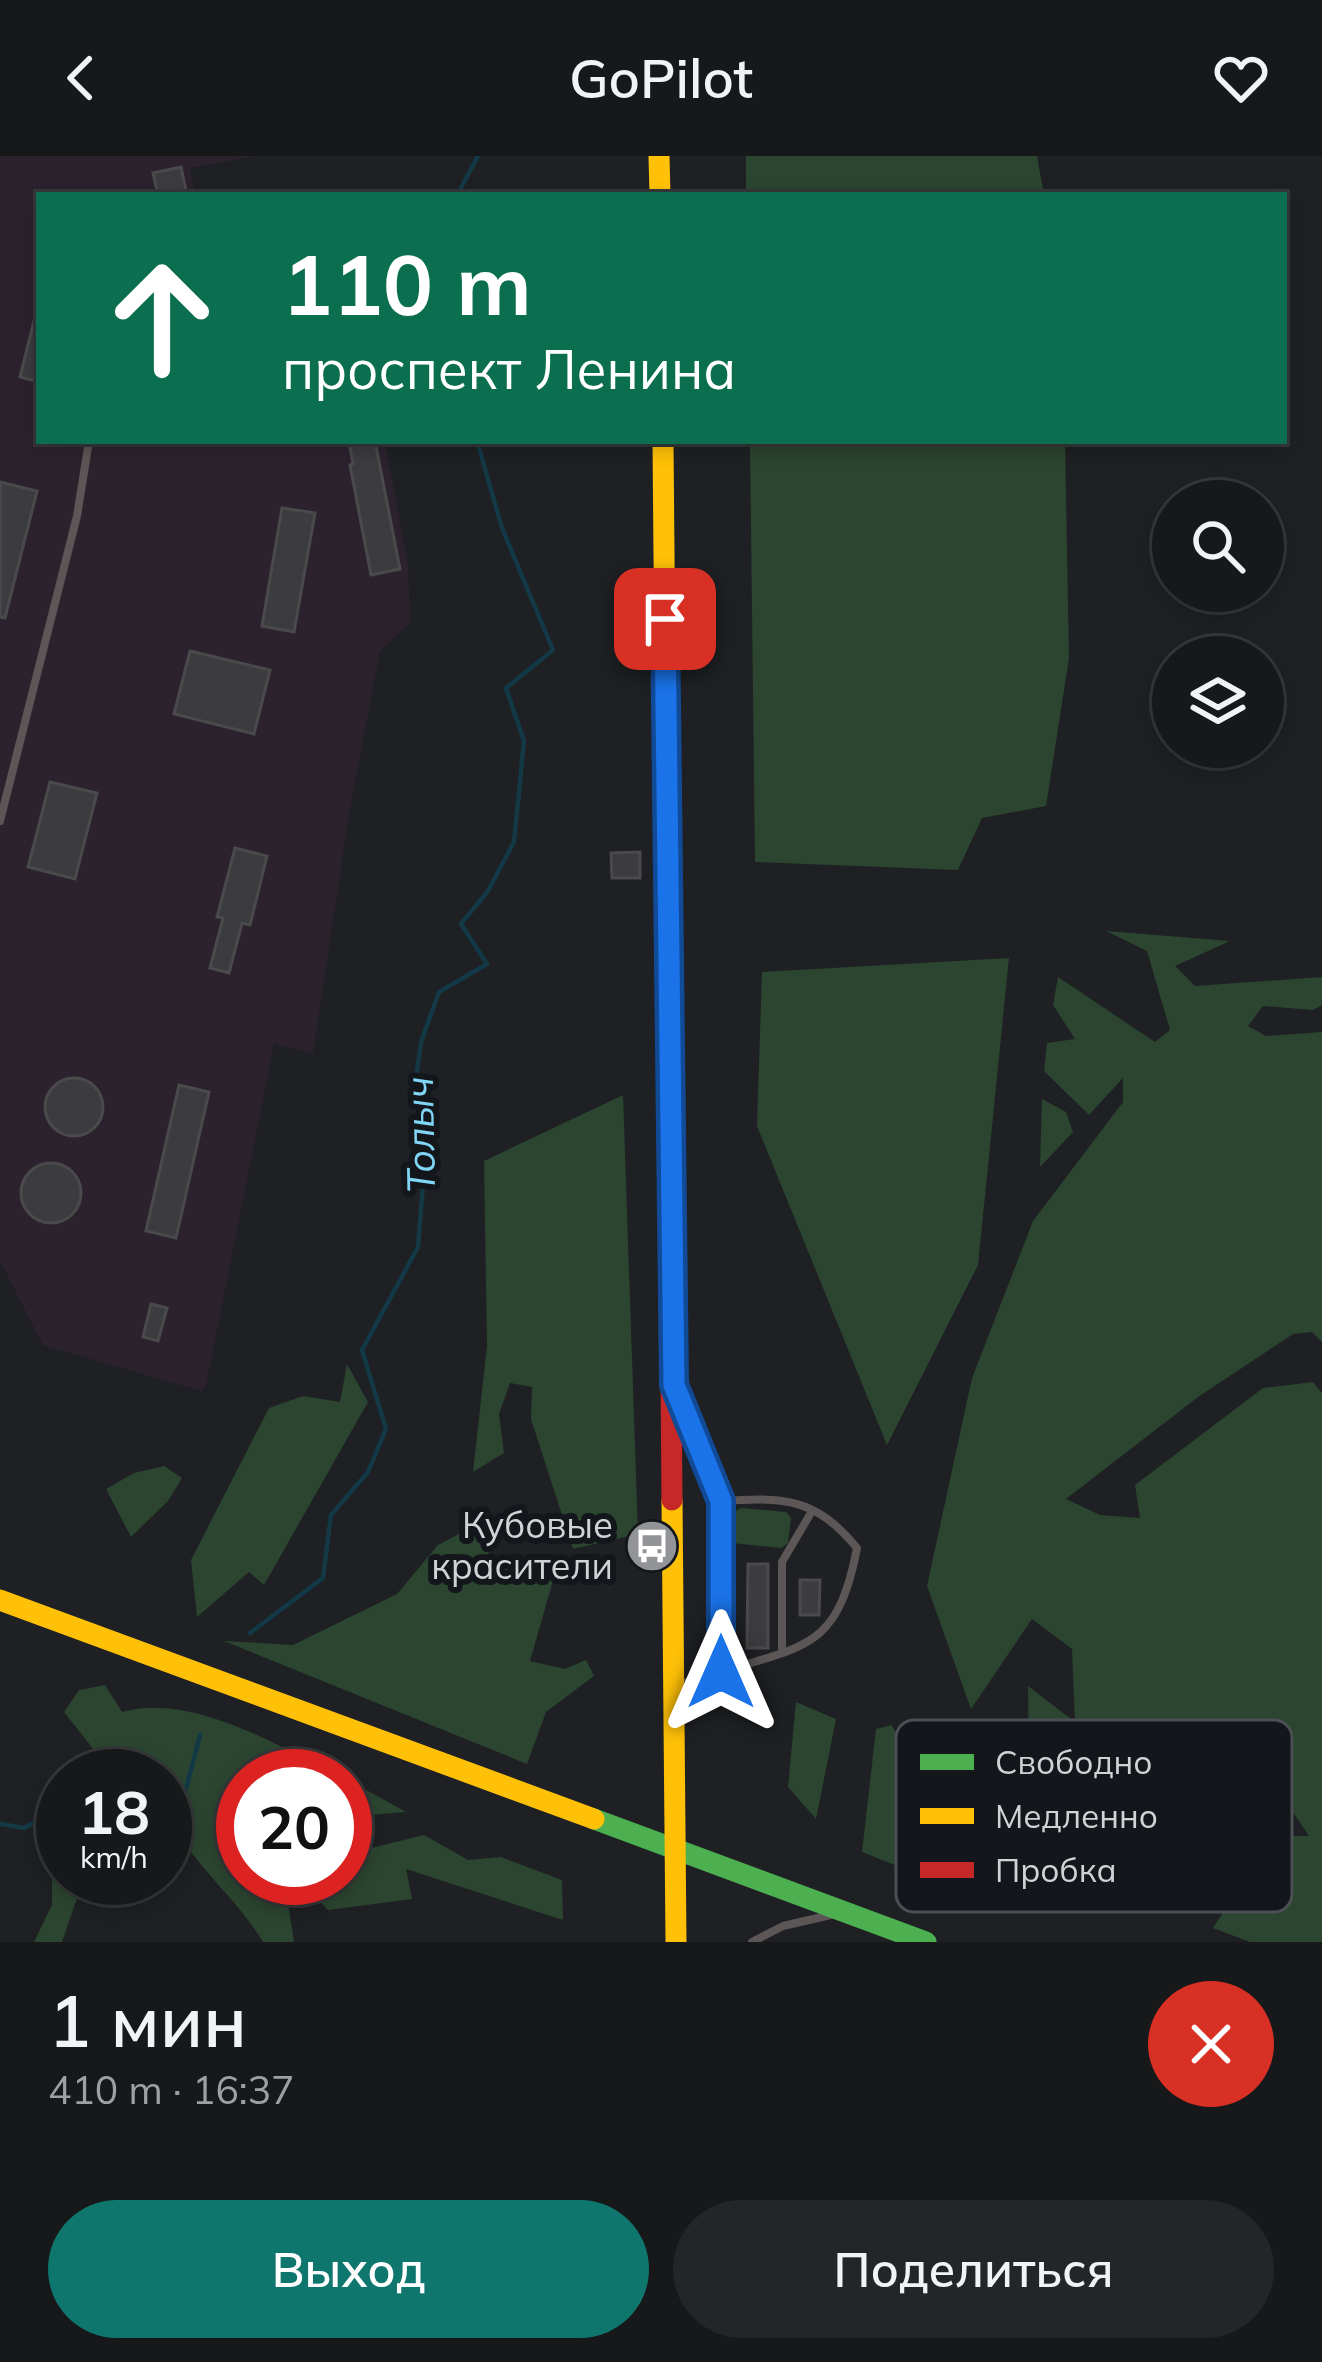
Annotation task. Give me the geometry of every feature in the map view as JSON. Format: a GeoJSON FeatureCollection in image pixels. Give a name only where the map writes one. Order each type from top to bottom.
{"type":"FeatureCollection","features":[{"type":"Feature","properties":{"kind":"main road"},"geometry":{"type":"LineString","coordinates":[[659,156],[660,192]]}},
{"type":"Feature","properties":{"kind":"main road"},"geometry":{"type":"LineString","coordinates":[[663,444],[676,1942]]}},
{"type":"Feature","properties":{"kind":"main road"},"geometry":{"type":"LineString","coordinates":[[0,1600],[926,1942]]}},
{"type":"Feature","properties":{"kind":"lane"},"geometry":{"type":"LineString","coordinates":[[0,821],[77,516],[89,444]]}},
{"type":"Feature","properties":{"kind":"lane"},"geometry":{"type":"LineString","coordinates":[[674,1385],[721,1501],[721,1672]]}},
{"type":"Feature","properties":{"kind":"lane"},"geometry":{"type":"LineString","coordinates":[[675,1685],[782,1653],[826,1632],[850,1587],[857,1548],[834,1520],[778,1498],[721,1501]]}},
{"type":"Feature","properties":{"kind":"lane"},"geometry":{"type":"LineString","coordinates":[[782,1653],[782,1562],[812,1511]]}},
{"type":"Feature","properties":{"kind":"lane"},"geometry":{"type":"LineString","coordinates":[[752,1942],[783,1926],[845,1912]]}},
{"type":"Feature","properties":{"kind":"shaded area"},"geometry":{"type":"Polygon","coordinates":[[[0,156],[256,156],[190,168],[194,192],[36,192],[36,444],[386,444],[408,565],[410,622],[380,651],[349,814],[313,1053],[274,1044],[206,1385],[201,1391],[43,1345],[0,1261],[0,156]]]}},
{"type":"Feature","properties":{"kind":"green space"},"geometry":{"type":"Polygon","coordinates":[[[746,156],[1037,156],[1043,192],[746,192],[746,156]]]}},
{"type":"Feature","properties":{"kind":"green space"},"geometry":{"type":"Polygon","coordinates":[[[750,444],[1065,444],[1069,658],[1046,806],[982,818],[958,870],[755,862],[750,444]]]}},
{"type":"Feature","properties":{"kind":"green space"},"geometry":{"type":"Polygon","coordinates":[[[1106,931],[1230,941],[1175,966],[1195,986],[1322,977],[1322,1005],[1313,1010],[1263,1006],[1248,1026],[1266,1036],[1322,1032],[1322,1342],[1312,1332],[1293,1334],[1198,1397],[1066,1499],[1100,1515],[1140,1518],[1135,1485],[1263,1388],[1313,1382],[1322,1393],[1322,1942],[1250,1942],[1213,1928],[1222,1912],[1292,1912],[1292,1836],[1309,1836],[1292,1810],[1292,1720],[1075,1720],[1072,1649],[1032,1619],[971,1709],[927,1586],[972,1378],[1033,1221],[1123,1102],[1123,1078],[1089,1115],[1044,1071],[1047,1043],[1075,1039],[1053,1005],[1058,977],[1155,1042],[1170,1030],[1147,951],[1106,931]]]}},
{"type":"Feature","properties":{"kind":"green space"},"geometry":{"type":"Polygon","coordinates":[[[1009,958],[978,1265],[887,1445],[757,1126],[762,972],[1009,958]]]}},
{"type":"Feature","properties":{"kind":"green space"},"geometry":{"type":"Polygon","coordinates":[[[623,1095],[638,1534],[573,1549],[531,1419],[532,1387],[510,1383],[499,1414],[504,1453],[473,1472],[487,1346],[484,1161],[623,1095]]]}},
{"type":"Feature","properties":{"kind":"green space"},"geometry":{"type":"Polygon","coordinates":[[[1042,1099],[1066,1112],[1073,1132],[1040,1167],[1042,1099]]]}},
{"type":"Feature","properties":{"kind":"green space"},"geometry":{"type":"Polygon","coordinates":[[[347,1364],[368,1402],[264,1585],[249,1572],[197,1617],[191,1560],[269,1408],[303,1396],[340,1402],[347,1364]]]}},
{"type":"Feature","properties":{"kind":"green space"},"geometry":{"type":"Polygon","coordinates":[[[164,1466],[182,1478],[168,1501],[131,1537],[106,1489],[134,1473],[164,1466]]]}},
{"type":"Feature","properties":{"kind":"green space"},"geometry":{"type":"Polygon","coordinates":[[[741,1508],[786,1512],[791,1518],[788,1543],[781,1548],[731,1543],[726,1538],[727,1515],[741,1508]]]}},
{"type":"Feature","properties":{"kind":"green space"},"geometry":{"type":"Polygon","coordinates":[[[493,1516],[487,1566],[560,1556],[530,1661],[565,1669],[586,1660],[594,1676],[546,1712],[527,1764],[224,1641],[293,1645],[397,1594],[438,1545],[493,1516]]]}},
{"type":"Feature","properties":{"kind":"green space"},"geometry":{"type":"Polygon","coordinates":[[[105,1685],[122,1712],[176,1709],[234,1725],[286,1749],[216,1749],[216,1881],[192,1852],[192,1749],[93,1749],[64,1712],[79,1690],[105,1685]]]}},
{"type":"Feature","properties":{"kind":"green space"},"geometry":{"type":"Polygon","coordinates":[[[1028,1686],[1072,1720],[1028,1720],[1028,1686]]]}},
{"type":"Feature","properties":{"kind":"green space"},"geometry":{"type":"Polygon","coordinates":[[[796,1702],[836,1719],[816,1819],[788,1787],[796,1702]]]}},
{"type":"Feature","properties":{"kind":"green space"},"geometry":{"type":"Polygon","coordinates":[[[892,1725],[896,1734],[896,1866],[862,1852],[876,1729],[892,1725]]]}},
{"type":"Feature","properties":{"kind":"green space"},"geometry":{"type":"Polygon","coordinates":[[[372,1793],[406,1812],[372,1815],[372,1793]]]}},
{"type":"Feature","properties":{"kind":"green space"},"geometry":{"type":"Polygon","coordinates":[[[424,1835],[468,1860],[501,1857],[562,1880],[563,1920],[406,1869],[412,1899],[372,1904],[372,1848],[424,1835]]]}},
{"type":"Feature","properties":{"kind":"green space"},"geometry":{"type":"Polygon","coordinates":[[[52,1905],[75,1905],[62,1942],[34,1942],[52,1905]]]}},
{"type":"Feature","properties":{"kind":"green space"},"geometry":{"type":"Polygon","coordinates":[[[236,1905],[288,1905],[294,1942],[263,1942],[236,1905]]]}},
{"type":"Feature","properties":{"kind":"green space"},"geometry":{"type":"Polygon","coordinates":[[[323,1905],[366,1905],[328,1910],[323,1905]]]}},
{"type":"Feature","properties":{"kind":"building"},"geometry":{"type":"Polygon","coordinates":[[[181,167],[186,192],[157,192],[153,173],[181,167]]]}},
{"type":"Feature","properties":{"kind":"building"},"geometry":{"type":"Polygon","coordinates":[[[34,321],[36,321],[36,381],[20,377],[34,321]]]}},
{"type":"Feature","properties":{"kind":"building"},"geometry":{"type":"Polygon","coordinates":[[[350,444],[376,444],[400,569],[371,575],[350,444]]]}},
{"type":"Feature","properties":{"kind":"building"},"geometry":{"type":"Polygon","coordinates":[[[0,482],[37,491],[5,618],[0,617],[0,482]]]}},
{"type":"Feature","properties":{"kind":"building"},"geometry":{"type":"Polygon","coordinates":[[[282,508],[315,513],[294,632],[262,626],[282,508]]]}},
{"type":"Feature","properties":{"kind":"building"},"geometry":{"type":"Polygon","coordinates":[[[190,651],[270,670],[254,734],[174,714],[190,651]]]}},
{"type":"Feature","properties":{"kind":"building"},"geometry":{"type":"Polygon","coordinates":[[[50,782],[97,793],[75,879],[28,867],[50,782]]]}},
{"type":"Feature","properties":{"kind":"building"},"geometry":{"type":"Polygon","coordinates":[[[235,848],[267,856],[250,925],[242,923],[229,973],[210,968],[235,848]]]}},
{"type":"Feature","properties":{"kind":"building"},"geometry":{"type":"Polygon","coordinates":[[[640,852],[640,878],[612,878],[611,853],[640,852]]]}},
{"type":"Feature","properties":{"kind":"building"},"geometry":{"type":"Polygon","coordinates":[[[74,1078],[95,1086],[103,1107],[95,1128],[74,1136],[53,1128],[45,1107],[53,1086],[74,1078]]]}},
{"type":"Feature","properties":{"kind":"building"},"geometry":{"type":"Polygon","coordinates":[[[179,1085],[209,1092],[176,1238],[146,1231],[179,1085]]]}},
{"type":"Feature","properties":{"kind":"building"},"geometry":{"type":"Polygon","coordinates":[[[51,1163],[72,1172],[81,1193],[72,1214],[51,1223],[30,1214],[21,1193],[30,1172],[51,1163]]]}},
{"type":"Feature","properties":{"kind":"building"},"geometry":{"type":"Polygon","coordinates":[[[151,1304],[167,1308],[158,1341],[143,1337],[151,1304]]]}},
{"type":"Feature","properties":{"kind":"building"},"geometry":{"type":"Polygon","coordinates":[[[748,1564],[768,1564],[768,1648],[747,1648],[748,1564]]]}},
{"type":"Feature","properties":{"kind":"building"},"geometry":{"type":"Polygon","coordinates":[[[800,1580],[820,1580],[819,1615],[800,1615],[800,1580]]]}},
{"type":"Feature","properties":{"kind":"waterway","name":"Толыч"},"geometry":{"type":"LineString","coordinates":[[459,192],[478,156]]}},
{"type":"Feature","properties":{"kind":"waterway","name":"Толыч"},"geometry":{"type":"LineString","coordinates":[[250,1633],[323,1578],[331,1515],[368,1472],[386,1429],[362,1350],[418,1247],[425,1159],[414,1094],[421,1042],[439,992],[487,964],[461,924],[488,891],[514,842],[524,741],[506,688],[553,650],[502,528],[478,444]]}},
{"type":"Feature","properties":{"kind":"waterway","name":"Толыч"},"geometry":{"type":"LineString","coordinates":[[192,1766],[200,1735]]}},
{"type":"Feature","properties":{"kind":"waterway","name":"Толыч"},"geometry":{"type":"LineString","coordinates":[[0,1824],[24,1828],[36,1822]]}},
{"type":"Feature","properties":{"kind":"traffic: fast"},"geometry":{"type":"LineString","coordinates":[[594,1819],[926,1942]]}},
{"type":"Feature","properties":{"kind":"traffic: slow"},"geometry":{"type":"LineString","coordinates":[[659,156],[660,192]]}},
{"type":"Feature","properties":{"kind":"traffic: slow"},"geometry":{"type":"LineString","coordinates":[[663,444],[668,1007]]}},
{"type":"Feature","properties":{"kind":"traffic: slow"},"geometry":{"type":"LineString","coordinates":[[672,1500],[676,1942]]}},
{"type":"Feature","properties":{"kind":"traffic: slow"},"geometry":{"type":"LineString","coordinates":[[0,1600],[594,1819]]}},
{"type":"Feature","properties":{"kind":"traffic: jam"},"geometry":{"type":"LineString","coordinates":[[668,1007],[672,1500]]}},
{"type":"Feature","properties":{"kind":"place","name":"Кубовые красители"},"geometry":{"type":"Point","coordinates":[652,1546]}},
{"type":"Feature","properties":{"kind":"route"},"geometry":{"type":"LineString","coordinates":[[665,619],[674,1385],[721,1501],[721,1672]]}}]}
